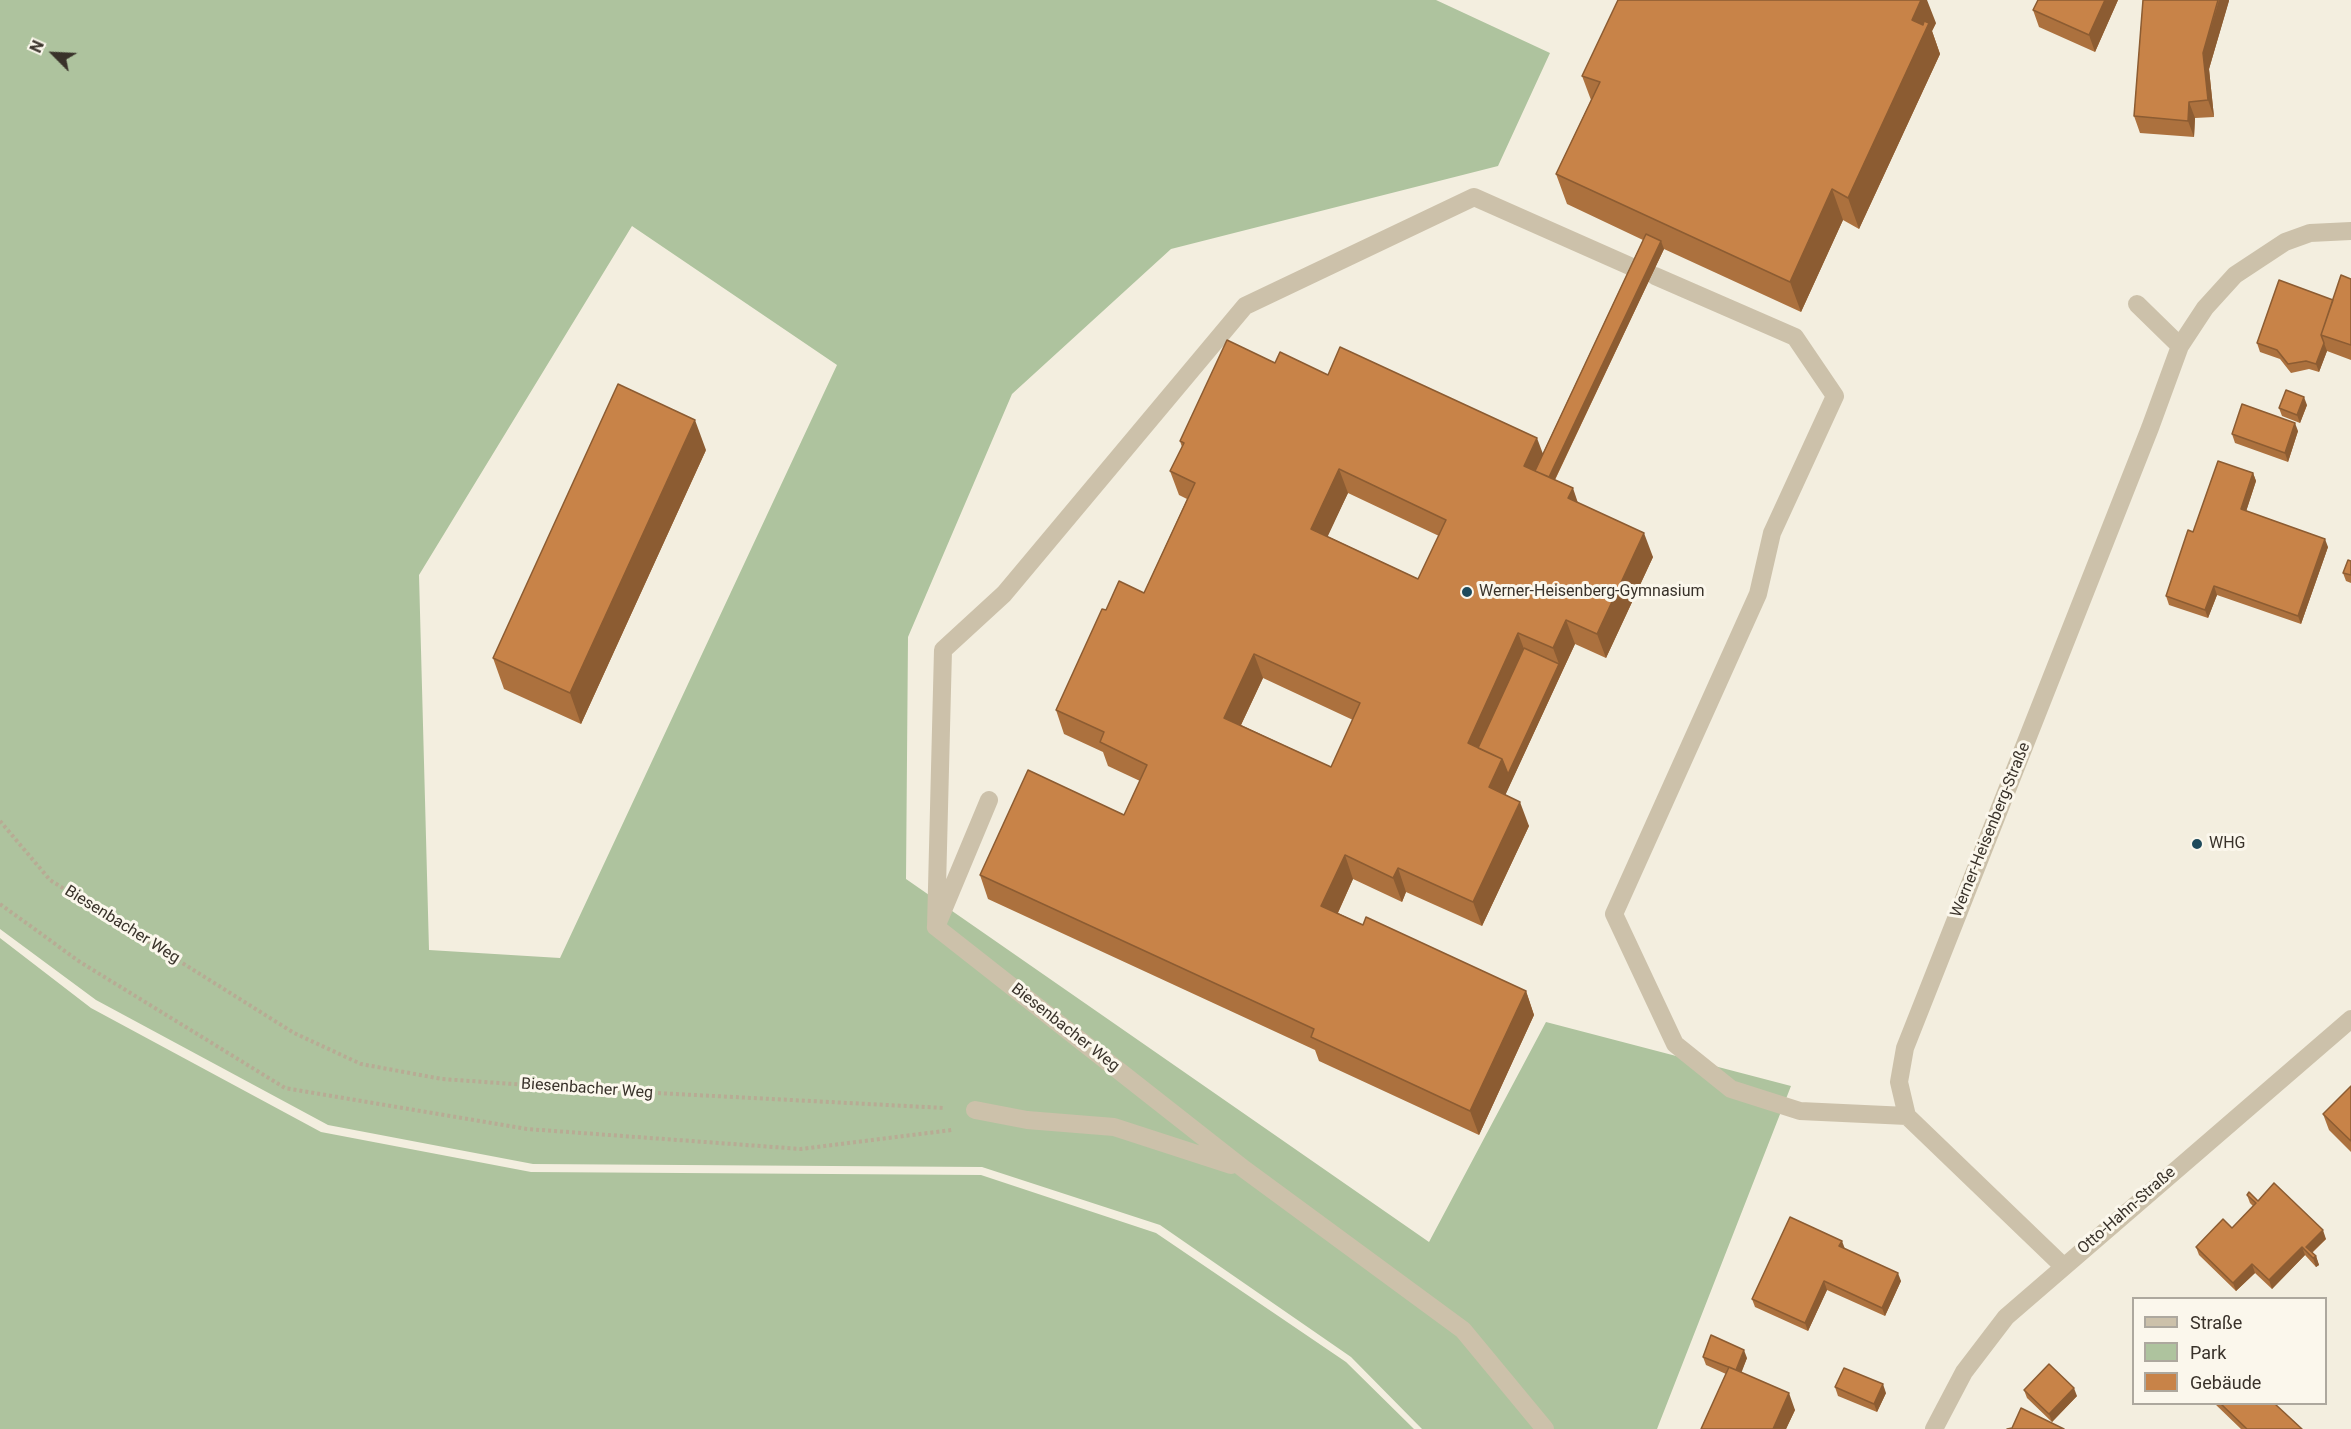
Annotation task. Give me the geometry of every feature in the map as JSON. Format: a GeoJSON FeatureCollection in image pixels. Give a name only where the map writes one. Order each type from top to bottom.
{"type":"FeatureCollection","features":[{"type":"Feature","properties":{"kind":"street"},"geometry":{"type":"LineString","coordinates":[[936,927],[943,650],[1004,594],[1245,306],[1474,197],[1632,267]]}},
{"type":"Feature","properties":{"kind":"street","name":"Werner-Heisenberg-Straße"},"geometry":{"type":"LineString","coordinates":[[1907,1116],[1899,1082],[1905,1048],[2146,439],[2180,346],[2205,308],[2235,275],[2285,242],[2310,233],[2351,231]]}},
{"type":"Feature","properties":{"kind":"street"},"geometry":{"type":"LineString","coordinates":[[1655,276],[1795,337],[1835,396],[1772,532],[1758,594],[1614,914],[1675,1044],[1731,1089],[1800,1111],[1907,1116],[2063,1266]]}},
{"type":"Feature","properties":{"kind":"street"},"geometry":{"type":"LineString","coordinates":[[2137,304],[2180,346]]}},
{"type":"Feature","properties":{"kind":"street"},"geometry":{"type":"LineString","coordinates":[[936,927],[989,801]]}},
{"type":"Feature","properties":{"kind":"street","name":"Biesenbacher Weg"},"geometry":{"type":"LineString","coordinates":[[936,927],[1244,1169],[1463,1330],[1545,1429]]}},
{"type":"Feature","properties":{"kind":"street","name":"Otto-Hahn-Straße"},"geometry":{"type":"LineString","coordinates":[[1934,1429],[1964,1372],[2006,1317],[2351,1019]]}},
{"type":"Feature","properties":{"kind":"street","name":"Biesenbacher Weg"},"geometry":{"type":"LineString","coordinates":[[975,1110],[1027,1120],[1114,1127],[1244,1169]]}},
{"type":"Feature","properties":{"kind":"path","name":"Biesenbacher Weg"},"geometry":{"type":"LineString","coordinates":[[0,821],[50,880],[294,1033],[361,1064],[453,1080],[611,1091],[975,1110]]}},
{"type":"Feature","properties":{"kind":"path"},"geometry":{"type":"LineString","coordinates":[[0,904],[80,962],[285,1088],[527,1129],[801,1149],[956,1129]]}},
{"type":"Feature","properties":{"kind":"green space"},"geometry":{"type":"Polygon","coordinates":[[[0,0],[1436,0],[1550,53],[1498,166],[1171,249],[1012,394],[908,637],[906,879],[1429,1242],[1546,1022],[1791,1086],[1657,1429],[1422,1429],[1351,1357],[1160,1225],[982,1167],[533,1164],[328,1125],[96,1000],[0,929],[0,0]],[[632,226],[419,575],[429,950],[560,958],[837,365],[632,226]]]}},
{"type":"Feature","properties":{"kind":"green space"},"geometry":{"type":"Polygon","coordinates":[[[0,938],[91,1008],[321,1132],[531,1172],[981,1175],[1156,1233],[1346,1362],[1414,1429],[0,1429],[0,938]]]}},
{"type":"Feature","properties":{"kind":"building"},"geometry":{"type":"Polygon","coordinates":[[[1618,0],[1921,0],[1912,20],[1923,25],[1924,21],[1929,23],[1848,198],[1832,189],[1790,282],[1556,174],[1600,82],[1582,76],[1618,0]]]}},
{"type":"Feature","properties":{"kind":"building"},"geometry":{"type":"Polygon","coordinates":[[[2038,0],[2105,0],[2089,35],[2033,10],[2038,0]]]}},
{"type":"Feature","properties":{"kind":"building"},"geometry":{"type":"Polygon","coordinates":[[[2143,0],[2218,0],[2203,53],[2208,100],[2189,102],[2188,121],[2134,116],[2143,0]]]}},
{"type":"Feature","properties":{"kind":"building"},"geometry":{"type":"Polygon","coordinates":[[[1646,234],[1661,241],[1549,477],[1535,471],[1646,234]]]}},
{"type":"Feature","properties":{"kind":"building"},"geometry":{"type":"Polygon","coordinates":[[[2341,275],[2351,279],[2351,345],[2321,335],[2341,275]]]}},
{"type":"Feature","properties":{"kind":"building"},"geometry":{"type":"Polygon","coordinates":[[[2279,280],[2333,300],[2321,335],[2324,343],[2316,364],[2306,361],[2288,364],[2277,350],[2257,343],[2279,280]]]}},
{"type":"Feature","properties":{"kind":"building"},"geometry":{"type":"Polygon","coordinates":[[[1227,340],[1275,363],[1280,352],[1328,375],[1340,347],[1537,438],[1524,466],[1573,488],[1568,498],[1644,533],[1597,634],[1566,620],[1553,648],[1518,633],[1468,743],[1502,759],[1489,787],[1520,802],[1473,902],[1398,868],[1393,878],[1345,855],[1321,906],[1363,925],[1366,917],[1526,991],[1470,1111],[1311,1037],[1314,1029],[980,875],[1028,770],[1124,815],[1147,765],[1100,742],[1104,732],[1056,710],[1102,609],[1106,610],[1119,581],[1144,593],[1195,483],[1170,471],[1184,443],[1180,441],[1227,340]],[[1339,469],[1311,529],[1418,579],[1446,520],[1339,469]],[[1254,654],[1224,718],[1331,767],[1360,703],[1254,654]]]}},
{"type":"Feature","properties":{"kind":"building"},"geometry":{"type":"Polygon","coordinates":[[[618,384],[695,420],[570,693],[493,658],[618,384]]]}},
{"type":"Feature","properties":{"kind":"building"},"geometry":{"type":"Polygon","coordinates":[[[2286,390],[2304,397],[2297,415],[2279,408],[2286,390]]]}},
{"type":"Feature","properties":{"kind":"building"},"geometry":{"type":"Polygon","coordinates":[[[2242,404],[2295,423],[2285,453],[2232,434],[2242,404]]]}},
{"type":"Feature","properties":{"kind":"building"},"geometry":{"type":"Polygon","coordinates":[[[2218,461],[2253,473],[2241,509],[2325,539],[2298,616],[2214,586],[2205,610],[2166,596],[2188,530],[2193,532],[2218,461]]]}},
{"type":"Feature","properties":{"kind":"building"},"geometry":{"type":"Polygon","coordinates":[[[2348,560],[2351,561],[2351,575],[2343,573],[2348,560]]]}},
{"type":"Feature","properties":{"kind":"building"},"geometry":{"type":"Polygon","coordinates":[[[1524,648],[1559,664],[1508,774],[1502,759],[1478,748],[1524,648]]]}},
{"type":"Feature","properties":{"kind":"building"},"geometry":{"type":"Polygon","coordinates":[[[2351,1086],[2351,1141],[2323,1114],[2351,1086]]]}},
{"type":"Feature","properties":{"kind":"building"},"geometry":{"type":"Polygon","coordinates":[[[2274,1183],[2323,1230],[2306,1247],[2316,1256],[2313,1258],[2302,1247],[2269,1280],[2252,1264],[2233,1283],[2196,1247],[2223,1219],[2232,1228],[2256,1203],[2247,1195],[2249,1192],[2258,1201],[2274,1183]]]}},
{"type":"Feature","properties":{"kind":"building"},"geometry":{"type":"Polygon","coordinates":[[[1790,1217],[1842,1241],[1839,1246],[1898,1273],[1882,1308],[1824,1281],[1805,1323],[1752,1299],[1790,1217]]]}},
{"type":"Feature","properties":{"kind":"building"},"geometry":{"type":"Polygon","coordinates":[[[1711,1335],[1744,1350],[1736,1370],[1703,1357],[1711,1335]]]}},
{"type":"Feature","properties":{"kind":"building"},"geometry":{"type":"Polygon","coordinates":[[[2049,1364],[2074,1388],[2049,1414],[2024,1390],[2049,1364]]]}},
{"type":"Feature","properties":{"kind":"building"},"geometry":{"type":"Polygon","coordinates":[[[1729,1367],[1789,1393],[1773,1429],[1701,1429],[1729,1367]]]}},
{"type":"Feature","properties":{"kind":"building"},"geometry":{"type":"Polygon","coordinates":[[[1844,1368],[1883,1384],[1874,1404],[1835,1387],[1844,1368]]]}},
{"type":"Feature","properties":{"kind":"building"},"geometry":{"type":"Polygon","coordinates":[[[2222,1405],[2276,1405],[2302,1429],[2247,1429],[2222,1405]]]}},
{"type":"Feature","properties":{"kind":"building"},"geometry":{"type":"Polygon","coordinates":[[[2021,1408],[2064,1429],[2007,1429],[2012,1428],[2021,1408]]]}},
{"type":"Feature","properties":{"kind":"place","name":"Werner-Heisenberg-Gymnasium"},"geometry":{"type":"Point","coordinates":[1467,592]}},
{"type":"Feature","properties":{"kind":"place","name":"WHG"},"geometry":{"type":"Point","coordinates":[2197,844]}}]}
